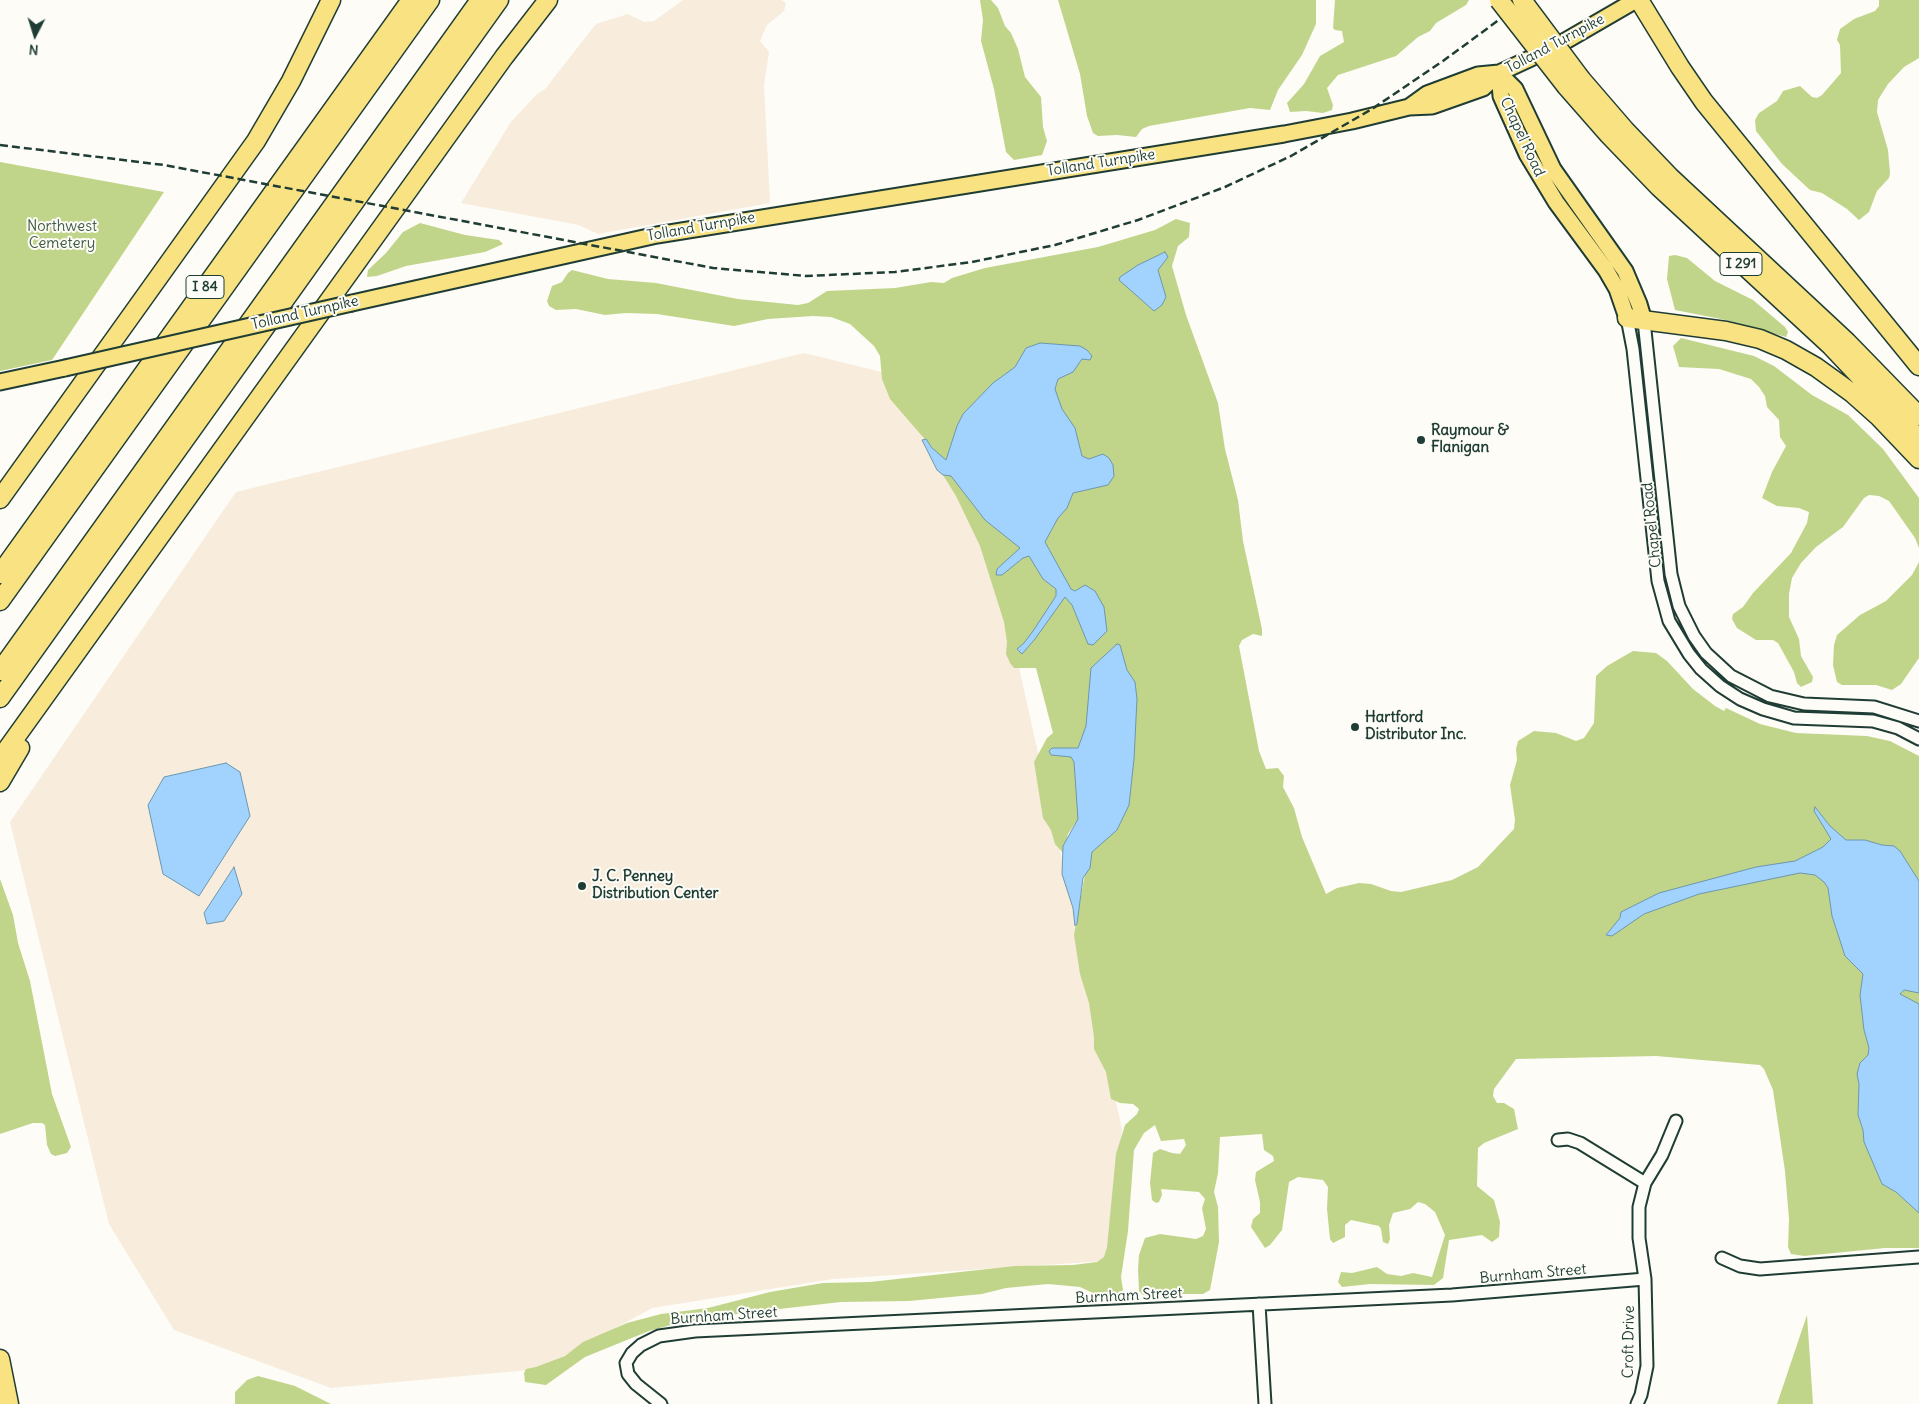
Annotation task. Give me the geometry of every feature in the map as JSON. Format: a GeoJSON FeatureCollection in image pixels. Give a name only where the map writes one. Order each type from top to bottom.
{"type":"FeatureCollection","features":[{"type":"Feature","properties":{"kind":"highway"},"geometry":{"type":"LineString","coordinates":[[318,26],[326,0]]}},
{"type":"Feature","properties":{"kind":"highway"},"geometry":{"type":"LineString","coordinates":[[0,499],[256,141],[286,90],[331,0]]}},
{"type":"Feature","properties":{"kind":"highway"},"geometry":{"type":"LineString","coordinates":[[362,69],[373,39],[397,0]]}},
{"type":"Feature","properties":{"kind":"highway","name":"I 84"},"geometry":{"type":"LineString","coordinates":[[0,574],[411,0]]}},
{"type":"Feature","properties":{"kind":"highway"},"geometry":{"type":"LineString","coordinates":[[0,601],[430,0]]}},
{"type":"Feature","properties":{"kind":"highway"},"geometry":{"type":"LineString","coordinates":[[0,670],[480,0]]}},
{"type":"Feature","properties":{"kind":"highway"},"geometry":{"type":"LineString","coordinates":[[0,698],[499,0]]}},
{"type":"Feature","properties":{"kind":"highway"},"geometry":{"type":"LineString","coordinates":[[0,759],[504,57],[548,0]]}},
{"type":"Feature","properties":{"kind":"highway","name":"I 291"},"geometry":{"type":"LineString","coordinates":[[1499,0],[1573,82],[1625,130],[1670,177],[1847,342],[1919,416]]}},
{"type":"Feature","properties":{"kind":"highway","name":"I 291"},"geometry":{"type":"LineString","coordinates":[[1522,0],[1608,135],[1659,187],[1849,364],[1919,439]]}},
{"type":"Feature","properties":{"kind":"highway"},"geometry":{"type":"LineString","coordinates":[[1638,0],[1675,60],[1704,102],[1919,366]]}},
{"type":"Feature","properties":{"kind":"highway"},"geometry":{"type":"LineString","coordinates":[[1636,319],[1726,331],[1760,340],[1791,352],[1852,393],[1879,417],[1919,459]]}},
{"type":"Feature","properties":{"kind":"highway"},"geometry":{"type":"LineString","coordinates":[[0,662],[25,635]]}},
{"type":"Feature","properties":{"kind":"highway"},"geometry":{"type":"LineString","coordinates":[[0,782],[85,642]]}},
{"type":"Feature","properties":{"kind":"highway"},"geometry":{"type":"LineString","coordinates":[[0,1359],[9,1404]]}},
{"type":"Feature","properties":{"kind":"main road","name":"Tolland Turnpike"},"geometry":{"type":"LineString","coordinates":[[0,382],[648,236],[1284,134],[1352,121],[1409,107],[1427,94],[1478,75],[1499,73],[1562,43],[1638,0]]}},
{"type":"Feature","properties":{"kind":"main road","name":"Chapel Road"},"geometry":{"type":"LineString","coordinates":[[1499,73],[1515,89],[1546,156],[1571,195],[1623,267],[1635,292],[1636,319]]}},
{"type":"Feature","properties":{"kind":"main road","name":"Chapel Road"},"geometry":{"type":"LineString","coordinates":[[1499,73],[1501,96],[1532,164],[1556,202],[1606,270],[1621,298],[1636,319]]}},
{"type":"Feature","properties":{"kind":"street"},"geometry":{"type":"LineString","coordinates":[[1532,164],[1546,156]]}},
{"type":"Feature","properties":{"kind":"street","name":"Chapel Road"},"geometry":{"type":"LineString","coordinates":[[1636,319],[1659,465],[1671,574],[1679,606],[1694,636],[1715,662],[1740,682],[1759,692],[1788,702],[1811,705],[1864,705],[1891,710],[1919,721]]}},
{"type":"Feature","properties":{"kind":"street","name":"Chapel Road"},"geometry":{"type":"LineString","coordinates":[[1636,319],[1633,349],[1657,575],[1667,615],[1682,644],[1701,669],[1730,693],[1750,704],[1784,716],[1808,719],[1864,720],[1898,728],[1919,738]]}},
{"type":"Feature","properties":{"kind":"street"},"geometry":{"type":"LineString","coordinates":[[1645,467],[1659,465]]}},
{"type":"Feature","properties":{"kind":"street"},"geometry":{"type":"LineString","coordinates":[[1657,575],[1671,574]]}},
{"type":"Feature","properties":{"kind":"street","name":"Croft Drive"},"geometry":{"type":"LineString","coordinates":[[1637,1404],[1646,1366],[1644,1279],[1638,1207],[1645,1183],[1662,1155],[1676,1121]]}},
{"type":"Feature","properties":{"kind":"street"},"geometry":{"type":"LineString","coordinates":[[1558,1140],[1568,1139],[1580,1143],[1645,1183]]}},
{"type":"Feature","properties":{"kind":"street"},"geometry":{"type":"LineString","coordinates":[[1722,1258],[1740,1266],[1760,1269],[1919,1257]]}},
{"type":"Feature","properties":{"kind":"street","name":"Burnham Street"},"geometry":{"type":"LineString","coordinates":[[661,1404],[636,1384],[628,1374],[626,1363],[632,1353],[641,1345],[658,1336],[695,1331],[1452,1296],[1644,1279]]}},
{"type":"Feature","properties":{"kind":"street"},"geometry":{"type":"LineString","coordinates":[[1259,1304],[1264,1404]]}},
{"type":"Feature","properties":{"kind":"shaded area"},"geometry":{"type":"Polygon","coordinates":[[[683,0],[781,0],[786,3],[784,11],[767,25],[760,41],[769,52],[764,85],[770,203],[598,234],[579,225],[461,203],[511,122],[536,95],[545,89],[596,24],[628,14],[644,22],[654,21],[683,0]]]}},
{"type":"Feature","properties":{"kind":"shaded area"},"geometry":{"type":"Polygon","coordinates":[[[804,353],[882,372],[993,551],[1122,1129],[1105,1261],[833,1279],[652,1308],[540,1369],[331,1388],[174,1330],[109,1224],[10,822],[236,492],[804,353]]]}},
{"type":"Feature","properties":{"kind":"green space"},"geometry":{"type":"Polygon","coordinates":[[[980,0],[991,0],[998,8],[1005,26],[1011,33],[1018,49],[1025,77],[1041,97],[1043,127],[1047,141],[1042,155],[1014,160],[1006,152],[994,89],[981,41],[983,20],[980,0]]]}},
{"type":"Feature","properties":{"kind":"green space"},"geometry":{"type":"Polygon","coordinates":[[[1058,0],[1316,0],[1316,24],[1302,55],[1278,90],[1270,110],[1250,108],[1149,126],[1142,129],[1136,137],[1098,136],[1093,133],[1087,116],[1080,74],[1058,0]]]}},
{"type":"Feature","properties":{"kind":"green space"},"geometry":{"type":"Polygon","coordinates":[[[1335,0],[1469,0],[1466,5],[1436,23],[1430,31],[1418,37],[1396,56],[1338,75],[1327,88],[1333,105],[1332,110],[1323,113],[1290,112],[1287,103],[1304,84],[1320,56],[1344,42],[1342,31],[1333,28],[1335,0]]]}},
{"type":"Feature","properties":{"kind":"green space"},"geometry":{"type":"Polygon","coordinates":[[[1879,0],[1919,0],[1919,58],[1904,67],[1888,84],[1878,100],[1877,112],[1888,150],[1890,173],[1889,178],[1877,191],[1869,212],[1859,220],[1847,209],[1822,193],[1810,190],[1782,164],[1756,131],[1755,120],[1759,113],[1777,101],[1783,91],[1800,86],[1812,97],[1817,98],[1822,95],[1841,73],[1840,45],[1837,40],[1840,29],[1854,19],[1875,11],[1879,6],[1879,0]]]}},
{"type":"Feature","properties":{"kind":"green space","name":"Northwest Cemetery"},"geometry":{"type":"Polygon","coordinates":[[[0,162],[164,192],[52,360],[0,371],[0,162]]]}},
{"type":"Feature","properties":{"kind":"green space"},"geometry":{"type":"Polygon","coordinates":[[[1176,219],[1190,223],[1189,237],[1178,246],[1172,266],[1186,315],[1218,403],[1225,449],[1238,500],[1243,541],[1262,629],[1262,636],[1253,634],[1242,640],[1239,646],[1259,751],[1266,769],[1278,768],[1284,776],[1283,787],[1294,808],[1302,837],[1326,894],[1337,888],[1359,883],[1371,884],[1391,891],[1401,892],[1452,880],[1478,867],[1514,829],[1515,820],[1510,785],[1517,760],[1516,749],[1518,741],[1534,731],[1556,733],[1576,741],[1584,738],[1594,723],[1596,676],[1607,666],[1633,651],[1656,653],[1667,661],[1693,689],[1724,711],[1726,708],[1760,724],[1796,733],[1867,736],[1890,741],[1919,756],[1919,1248],[1885,1248],[1804,1256],[1791,1254],[1788,1247],[1789,1219],[1785,1171],[1773,1090],[1764,1069],[1760,1065],[1656,1056],[1516,1059],[1494,1089],[1493,1096],[1497,1103],[1504,1103],[1514,1109],[1518,1129],[1484,1143],[1478,1148],[1477,1186],[1494,1200],[1500,1222],[1499,1237],[1492,1242],[1482,1235],[1449,1240],[1443,1278],[1434,1285],[1370,1284],[1342,1287],[1338,1282],[1341,1272],[1352,1273],[1377,1267],[1387,1274],[1401,1276],[1413,1273],[1432,1277],[1445,1235],[1435,1212],[1425,1204],[1418,1202],[1410,1209],[1393,1213],[1389,1225],[1390,1239],[1388,1244],[1383,1242],[1379,1226],[1351,1220],[1345,1225],[1345,1237],[1333,1243],[1330,1239],[1327,1209],[1328,1187],[1323,1180],[1298,1177],[1289,1182],[1282,1230],[1270,1245],[1265,1248],[1251,1227],[1253,1219],[1260,1213],[1260,1202],[1255,1180],[1256,1172],[1274,1161],[1273,1156],[1264,1150],[1262,1134],[1220,1137],[1218,1173],[1214,1192],[1218,1207],[1219,1242],[1210,1290],[1203,1294],[1172,1294],[1152,1297],[1143,1295],[1139,1291],[1138,1269],[1139,1255],[1145,1238],[1160,1234],[1196,1239],[1203,1236],[1206,1229],[1202,1208],[1205,1199],[1199,1192],[1161,1189],[1162,1195],[1159,1202],[1156,1203],[1152,1200],[1150,1183],[1153,1153],[1160,1149],[1180,1154],[1186,1145],[1184,1139],[1161,1141],[1155,1125],[1144,1133],[1134,1150],[1128,1231],[1121,1277],[1123,1290],[1119,1295],[1097,1295],[1080,1287],[1048,1284],[1006,1288],[982,1294],[909,1301],[841,1302],[744,1313],[678,1323],[649,1331],[585,1357],[546,1385],[525,1382],[524,1373],[526,1369],[565,1356],[583,1342],[627,1323],[661,1314],[708,1308],[770,1292],[823,1283],[870,1282],[1015,1266],[1073,1265],[1097,1262],[1104,1257],[1107,1247],[1116,1154],[1125,1125],[1137,1114],[1139,1109],[1133,1104],[1120,1103],[1111,1099],[1106,1072],[1094,1049],[1089,1003],[1080,974],[1074,935],[1085,874],[1076,822],[1068,834],[1063,853],[1055,844],[1051,830],[1043,818],[1034,762],[1047,738],[1053,733],[1036,668],[1014,668],[1010,663],[1006,654],[1007,642],[1004,622],[980,546],[956,496],[943,475],[948,475],[935,451],[890,399],[882,379],[880,356],[874,346],[850,324],[831,317],[813,316],[768,319],[734,326],[657,314],[626,313],[605,315],[576,309],[556,310],[549,306],[547,301],[552,286],[562,282],[572,270],[608,279],[656,283],[738,299],[798,305],[808,303],[827,291],[895,288],[931,282],[944,283],[952,278],[985,268],[1098,247],[1155,230],[1176,219]]]}},
{"type":"Feature","properties":{"kind":"green space"},"geometry":{"type":"Polygon","coordinates":[[[420,223],[465,235],[499,240],[503,244],[485,252],[406,266],[377,276],[367,277],[368,270],[386,253],[403,232],[420,223]]]}},
{"type":"Feature","properties":{"kind":"green space"},"geometry":{"type":"Polygon","coordinates":[[[1675,255],[1687,258],[1715,281],[1753,300],[1785,327],[1788,332],[1786,337],[1721,319],[1675,310],[1667,279],[1669,256],[1675,255]]]}},
{"type":"Feature","properties":{"kind":"green space"},"geometry":{"type":"Polygon","coordinates":[[[1681,338],[1754,356],[1774,366],[1812,395],[1848,415],[1883,449],[1919,498],[1919,548],[1915,538],[1889,501],[1879,496],[1869,495],[1864,498],[1843,527],[1816,547],[1801,563],[1792,578],[1789,594],[1789,617],[1799,639],[1801,656],[1813,677],[1812,682],[1801,687],[1797,683],[1794,672],[1778,643],[1773,640],[1756,640],[1737,628],[1732,619],[1733,614],[1743,607],[1753,593],[1791,553],[1807,523],[1809,512],[1799,508],[1777,506],[1762,498],[1772,472],[1786,446],[1780,437],[1779,420],[1767,407],[1765,396],[1751,379],[1719,369],[1679,367],[1673,346],[1681,338]]]}},
{"type":"Feature","properties":{"kind":"green space"},"geometry":{"type":"Polygon","coordinates":[[[1919,562],[1919,658],[1901,684],[1892,690],[1876,685],[1842,685],[1837,682],[1833,665],[1834,645],[1837,635],[1860,615],[1886,601],[1912,575],[1919,562]]]}},
{"type":"Feature","properties":{"kind":"green space"},"geometry":{"type":"Polygon","coordinates":[[[0,879],[13,915],[18,943],[30,981],[52,1094],[71,1147],[67,1153],[55,1156],[51,1154],[47,1145],[45,1125],[42,1123],[33,1123],[0,1134],[0,879]]]}},
{"type":"Feature","properties":{"kind":"green space"},"geometry":{"type":"Polygon","coordinates":[[[1807,1315],[1813,1404],[1777,1404],[1807,1315]]]}},
{"type":"Feature","properties":{"kind":"green space"},"geometry":{"type":"Polygon","coordinates":[[[258,1376],[295,1386],[331,1404],[235,1404],[235,1392],[247,1380],[258,1376]]]}},
{"type":"Feature","properties":{"kind":"water"},"geometry":{"type":"Polygon","coordinates":[[[1165,252],[1168,257],[1158,270],[1166,297],[1162,305],[1154,311],[1119,280],[1120,277],[1138,265],[1165,252]]]}},
{"type":"Feature","properties":{"kind":"water"},"geometry":{"type":"Polygon","coordinates":[[[1040,343],[1080,346],[1092,356],[1090,360],[1082,359],[1073,372],[1058,379],[1055,389],[1062,409],[1075,428],[1082,456],[1089,459],[1103,454],[1109,458],[1113,465],[1114,476],[1108,485],[1073,493],[1067,508],[1058,518],[1045,542],[1071,589],[1075,591],[1085,585],[1095,591],[1104,607],[1107,631],[1093,645],[1088,644],[1072,605],[1065,597],[1022,654],[1017,649],[1033,631],[1056,596],[1056,589],[1043,579],[1029,556],[1023,558],[1002,575],[996,575],[997,569],[1020,548],[985,520],[951,476],[943,475],[937,470],[922,440],[926,439],[932,448],[946,460],[963,414],[993,383],[1015,367],[1026,348],[1040,343]]]}},
{"type":"Feature","properties":{"kind":"water"},"geometry":{"type":"Polygon","coordinates":[[[1117,644],[1120,645],[1127,670],[1135,682],[1137,699],[1134,759],[1129,805],[1117,830],[1092,852],[1090,868],[1083,878],[1077,924],[1075,926],[1073,908],[1062,874],[1063,846],[1078,819],[1074,762],[1071,757],[1051,755],[1049,751],[1052,748],[1078,748],[1086,726],[1091,668],[1117,644]]]}},
{"type":"Feature","properties":{"kind":"water"},"geometry":{"type":"Polygon","coordinates":[[[226,763],[240,772],[250,816],[199,896],[163,874],[148,805],[164,777],[226,763]]]}},
{"type":"Feature","properties":{"kind":"water"},"geometry":{"type":"Polygon","coordinates":[[[1815,807],[1830,826],[1846,840],[1865,840],[1894,846],[1900,851],[1919,881],[1919,993],[1904,990],[1900,994],[1919,1004],[1919,1213],[1896,1192],[1882,1184],[1864,1142],[1863,1130],[1858,1115],[1859,1084],[1857,1074],[1860,1063],[1868,1055],[1869,1048],[1864,1030],[1860,995],[1863,974],[1845,956],[1832,916],[1828,888],[1824,882],[1815,875],[1800,873],[1699,894],[1644,914],[1612,936],[1606,935],[1620,918],[1621,912],[1659,893],[1756,867],[1795,861],[1823,847],[1831,839],[1814,811],[1815,807]]]}},
{"type":"Feature","properties":{"kind":"water"},"geometry":{"type":"Polygon","coordinates":[[[234,867],[242,894],[224,921],[207,924],[204,913],[234,867]]]}},
{"type":"Feature","properties":{"kind":"railway"},"geometry":{"type":"LineString","coordinates":[[0,145],[164,165],[713,268],[806,276],[895,272],[972,262],[1055,245],[1138,220],[1225,187],[1291,156],[1372,109],[1443,61],[1526,0]]}},
{"type":"Feature","properties":{"kind":"place","name":"Raymour & Flanigan"},"geometry":{"type":"Point","coordinates":[1421,440]}},
{"type":"Feature","properties":{"kind":"place","name":"Hartford Distributor Inc."},"geometry":{"type":"Point","coordinates":[1355,727]}},
{"type":"Feature","properties":{"kind":"place","name":"J. C. Penney Distribution Center"},"geometry":{"type":"Point","coordinates":[582,886]}}]}
